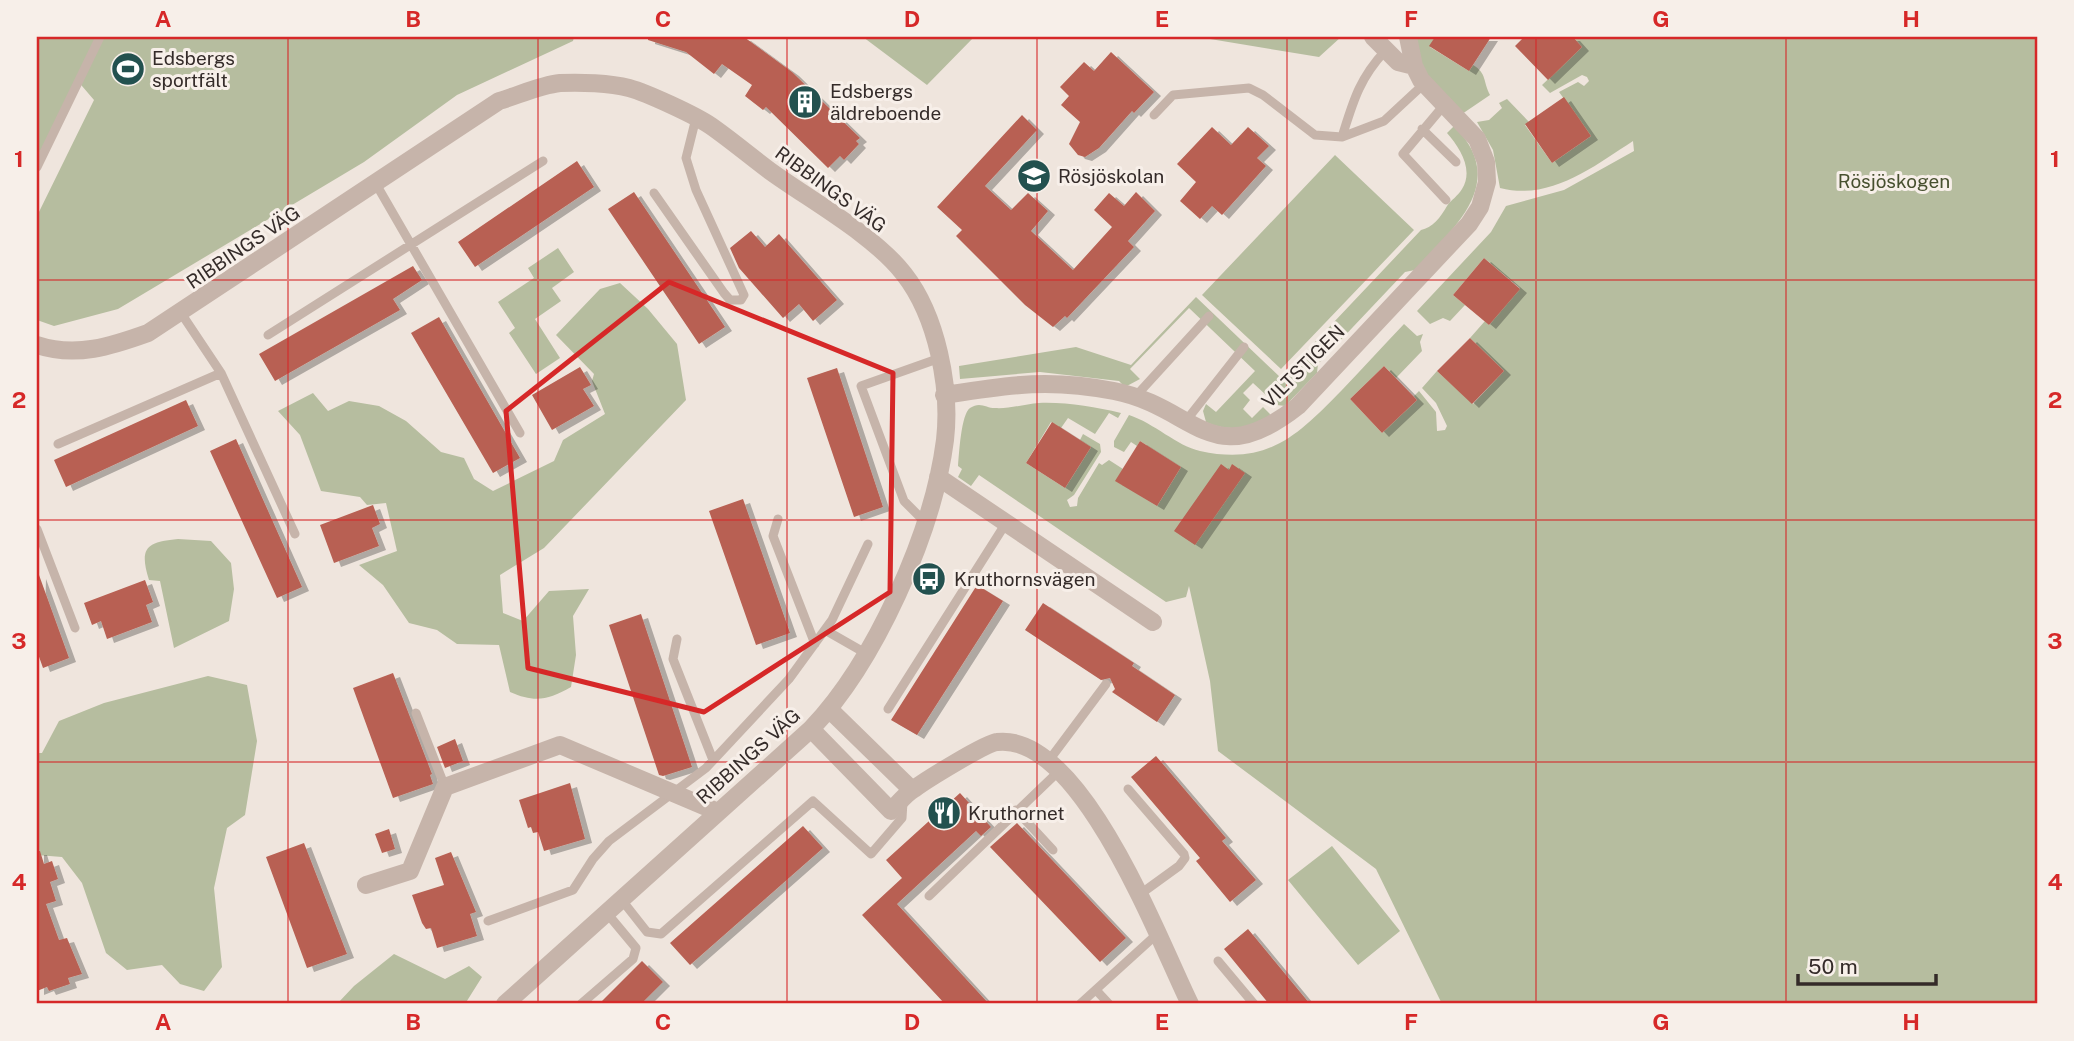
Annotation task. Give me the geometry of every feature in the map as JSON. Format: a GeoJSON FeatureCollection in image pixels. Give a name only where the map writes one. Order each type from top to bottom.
{"type":"FeatureCollection","features":[{"type":"Feature","properties":{"kind":"street","name":"VILTSTIGEN"},"geometry":{"type":"LineString","coordinates":[[944,395],[1012,384],[1051,382],[1115,391],[1135,397],[1206,434],[1230,438],[1251,435],[1274,425],[1298,406],[1469,225],[1480,207],[1487,182],[1486,162],[1477,139],[1424,83],[1413,66],[1408,37]]}},
{"type":"Feature","properties":{"kind":"street","name":"VILTSTIGEN"},"geometry":{"type":"LineString","coordinates":[[1379,44],[1398,62],[1413,66]]}},
{"type":"Feature","properties":{"kind":"street","name":"RIBBINGS VÄG"},"geometry":{"type":"LineString","coordinates":[[37,345],[81,351],[112,346],[148,333],[499,101],[560,83],[629,88],[709,124],[859,233],[904,274],[931,324],[940,358],[945,439],[938,477],[899,595],[867,654],[830,710],[811,729],[505,1004]]}},
{"type":"Feature","properties":{"kind":"street"},"geometry":{"type":"LineString","coordinates":[[938,477],[1153,622]]}},
{"type":"Feature","properties":{"kind":"street"},"geometry":{"type":"LineString","coordinates":[[830,710],[908,794]]}},
{"type":"Feature","properties":{"kind":"street"},"geometry":{"type":"LineString","coordinates":[[811,729],[891,811],[908,794],[996,741],[1030,746],[1055,765],[1085,799],[1116,850],[1190,1004]]}},
{"type":"Feature","properties":{"kind":"street"},"geometry":{"type":"LineString","coordinates":[[366,885],[410,871],[445,787],[560,745],[718,812]]}},
{"type":"Feature","properties":{"kind":"lane"},"geometry":{"type":"LineString","coordinates":[[37,167],[100,37]]}},
{"type":"Feature","properties":{"kind":"lane"},"geometry":{"type":"LineString","coordinates":[[1342,137],[1356,92],[1379,44]]}},
{"type":"Feature","properties":{"kind":"lane"},"geometry":{"type":"LineString","coordinates":[[1154,115],[1173,95],[1249,88],[1263,95],[1315,135],[1342,137],[1384,121],[1424,83]]}},
{"type":"Feature","properties":{"kind":"lane"},"geometry":{"type":"LineString","coordinates":[[1445,104],[1405,149],[1404,156],[1446,200]]}},
{"type":"Feature","properties":{"kind":"lane"},"geometry":{"type":"LineString","coordinates":[[654,193],[724,293],[734,302],[741,300],[744,295],[696,190],[686,158],[695,118]]}},
{"type":"Feature","properties":{"kind":"lane"},"geometry":{"type":"LineString","coordinates":[[1422,129],[1456,162]]}},
{"type":"Feature","properties":{"kind":"lane"},"geometry":{"type":"LineString","coordinates":[[268,335],[543,161]]}},
{"type":"Feature","properties":{"kind":"lane"},"geometry":{"type":"LineString","coordinates":[[376,184],[520,433]]}},
{"type":"Feature","properties":{"kind":"lane"},"geometry":{"type":"LineString","coordinates":[[181,313],[221,373],[295,534]]}},
{"type":"Feature","properties":{"kind":"lane"},"geometry":{"type":"LineString","coordinates":[[1135,397],[1209,316]]}},
{"type":"Feature","properties":{"kind":"lane"},"geometry":{"type":"LineString","coordinates":[[1185,422],[1244,347]]}},
{"type":"Feature","properties":{"kind":"lane"},"geometry":{"type":"LineString","coordinates":[[924,521],[904,501],[861,386],[940,358]]}},
{"type":"Feature","properties":{"kind":"lane"},"geometry":{"type":"LineString","coordinates":[[58,444],[221,373]]}},
{"type":"Feature","properties":{"kind":"lane"},"geometry":{"type":"LineString","coordinates":[[778,519],[773,536],[815,644]]}},
{"type":"Feature","properties":{"kind":"lane"},"geometry":{"type":"LineString","coordinates":[[888,709],[1006,523]]}},
{"type":"Feature","properties":{"kind":"lane"},"geometry":{"type":"LineString","coordinates":[[37,529],[75,628]]}},
{"type":"Feature","properties":{"kind":"lane"},"geometry":{"type":"LineString","coordinates":[[488,921],[573,890],[593,859],[609,841],[713,760],[789,678],[815,644],[825,630],[868,544]]}},
{"type":"Feature","properties":{"kind":"lane"},"geometry":{"type":"LineString","coordinates":[[825,630],[867,654]]}},
{"type":"Feature","properties":{"kind":"lane"},"geometry":{"type":"LineString","coordinates":[[677,639],[673,659],[713,760]]}},
{"type":"Feature","properties":{"kind":"lane"},"geometry":{"type":"LineString","coordinates":[[929,896],[1016,810],[1055,765],[1106,684]]}},
{"type":"Feature","properties":{"kind":"lane"},"geometry":{"type":"LineString","coordinates":[[416,713],[445,787]]}},
{"type":"Feature","properties":{"kind":"lane"},"geometry":{"type":"LineString","coordinates":[[1128,789],[1185,858],[1179,866],[1138,895]]}},
{"type":"Feature","properties":{"kind":"lane"},"geometry":{"type":"LineString","coordinates":[[621,899],[647,932],[662,934],[813,801],[870,854],[902,818],[908,794]]}},
{"type":"Feature","properties":{"kind":"lane"},"geometry":{"type":"LineString","coordinates":[[1016,810],[1053,850]]}},
{"type":"Feature","properties":{"kind":"lane"},"geometry":{"type":"LineString","coordinates":[[581,1004],[633,959],[636,948],[606,912]]}},
{"type":"Feature","properties":{"kind":"lane"},"geometry":{"type":"LineString","coordinates":[[1080,1004],[1156,934]]}},
{"type":"Feature","properties":{"kind":"lane"},"geometry":{"type":"LineString","coordinates":[[1218,961],[1254,1004]]}},
{"type":"Feature","properties":{"kind":"lane"},"geometry":{"type":"LineString","coordinates":[[1096,990],[1109,1004]]}},
{"type":"Feature","properties":{"kind":"highlighted area"},"geometry":{"type":"Polygon","coordinates":[[[669,282],[893,373],[890,592],[704,712],[528,668],[506,411],[669,282]]]}},
{"type":"Feature","properties":{"kind":"green space"},"geometry":{"type":"Polygon","coordinates":[[[37,37],[574,37],[573,41],[457,95],[364,162],[118,309],[54,326],[37,320],[37,216],[94,100],[76,79],[37,158],[37,37]]]}},
{"type":"Feature","properties":{"kind":"green space"},"geometry":{"type":"Polygon","coordinates":[[[863,37],[974,37],[927,85],[863,37]]]}},
{"type":"Feature","properties":{"kind":"green space"},"geometry":{"type":"Polygon","coordinates":[[[1198,37],[1341,37],[1319,57],[1198,37]]]}},
{"type":"Feature","properties":{"kind":"green space"},"geometry":{"type":"Polygon","coordinates":[[[1413,37],[1435,37],[1430,47],[1469,71],[1473,65],[1477,68],[1483,75],[1490,95],[1462,114],[1421,69],[1413,37]]]}},
{"type":"Feature","properties":{"kind":"green space","name":"Rösjöskogen"},"geometry":{"type":"Polygon","coordinates":[[[1573,37],[2037,37],[2037,1004],[1442,1004],[1376,869],[1218,751],[1210,681],[1189,586],[1186,597],[1166,602],[979,475],[971,486],[958,477],[962,469],[958,466],[963,426],[970,408],[977,405],[1000,408],[1039,403],[1080,405],[1121,413],[1118,418],[1109,413],[1095,434],[1068,418],[1061,428],[1051,422],[1026,463],[1065,488],[1091,447],[1080,440],[1083,434],[1100,444],[1101,452],[1074,495],[1067,500],[1070,507],[1077,506],[1078,498],[1099,463],[1102,465],[1109,460],[1123,469],[1116,481],[1157,506],[1181,467],[1140,441],[1137,446],[1131,442],[1124,452],[1114,447],[1114,441],[1129,415],[1200,451],[1224,455],[1263,450],[1280,443],[1311,421],[1404,324],[1417,336],[1423,334],[1420,342],[1422,351],[1396,378],[1384,366],[1350,399],[1382,433],[1417,400],[1414,396],[1419,391],[1436,412],[1437,431],[1445,430],[1447,426],[1436,403],[1422,388],[1437,371],[1473,404],[1504,371],[1470,338],[1485,321],[1489,325],[1520,288],[1484,258],[1453,295],[1465,305],[1450,321],[1443,318],[1430,324],[1417,311],[1491,232],[1506,206],[1564,190],[1634,151],[1633,141],[1587,171],[1554,186],[1518,191],[1500,188],[1493,150],[1477,122],[1489,120],[1502,108],[1499,103],[1507,99],[1529,122],[1525,125],[1552,163],[1591,136],[1559,92],[1578,82],[1584,86],[1589,81],[1587,77],[1582,75],[1550,93],[1542,85],[1582,47],[1573,37]]]}},
{"type":"Feature","properties":{"kind":"green space"},"geometry":{"type":"Polygon","coordinates":[[[1454,126],[1470,147],[1477,166],[1477,185],[1459,221],[1415,270],[1405,272],[1318,364],[1317,373],[1285,406],[1277,405],[1253,383],[1243,393],[1250,400],[1243,409],[1252,418],[1263,407],[1270,414],[1269,418],[1238,428],[1221,427],[1206,422],[1203,411],[1206,404],[1216,412],[1255,371],[1189,308],[1130,369],[1140,379],[1125,387],[1119,381],[1040,372],[960,379],[959,366],[1076,347],[1131,365],[1196,297],[1281,378],[1421,230],[1436,221],[1460,191],[1467,174],[1461,152],[1447,133],[1454,126]]]}},
{"type":"Feature","properties":{"kind":"green space"},"geometry":{"type":"Polygon","coordinates":[[[1335,155],[1414,230],[1281,369],[1202,295],[1335,155]]]}},
{"type":"Feature","properties":{"kind":"green space"},"geometry":{"type":"Polygon","coordinates":[[[558,248],[574,272],[552,288],[561,301],[535,319],[560,358],[536,374],[509,333],[515,328],[498,302],[534,278],[528,268],[558,248]]]}},
{"type":"Feature","properties":{"kind":"green space"},"geometry":{"type":"Polygon","coordinates":[[[620,283],[648,309],[677,344],[686,400],[544,548],[500,575],[503,613],[523,621],[549,591],[589,589],[573,616],[576,655],[571,687],[548,697],[527,698],[510,692],[499,645],[457,644],[437,630],[409,623],[383,585],[359,565],[397,551],[386,503],[367,505],[360,497],[321,491],[300,435],[278,411],[313,393],[328,411],[349,401],[379,406],[406,421],[441,452],[464,458],[474,479],[493,491],[554,461],[563,440],[605,414],[592,381],[594,374],[556,335],[600,289],[620,283]]]}},
{"type":"Feature","properties":{"kind":"green space"},"geometry":{"type":"Polygon","coordinates":[[[178,539],[211,541],[231,563],[234,589],[229,621],[174,648],[160,581],[149,580],[145,554],[152,545],[178,539]]]}},
{"type":"Feature","properties":{"kind":"green space"},"geometry":{"type":"Polygon","coordinates":[[[208,676],[247,685],[257,741],[245,815],[227,828],[214,888],[222,967],[204,991],[180,984],[162,965],[127,970],[106,953],[82,883],[62,857],[37,855],[37,753],[42,753],[59,721],[104,703],[208,676]]]}},
{"type":"Feature","properties":{"kind":"green space"},"geometry":{"type":"Polygon","coordinates":[[[1332,846],[1400,931],[1358,965],[1288,880],[1332,846]]]}},
{"type":"Feature","properties":{"kind":"green space"},"geometry":{"type":"Polygon","coordinates":[[[394,954],[445,979],[469,966],[482,977],[465,1004],[337,1004],[354,986],[394,954]]]}},
{"type":"Feature","properties":{"kind":"building","name":"Edsbergs äldreboende"},"geometry":{"type":"Polygon","coordinates":[[[648,37],[744,37],[792,72],[860,138],[856,141],[859,144],[844,160],[840,156],[828,168],[766,107],[763,110],[745,96],[752,85],[722,64],[714,74],[686,52],[648,40],[648,37]]]}},
{"type":"Feature","properties":{"kind":"building"},"geometry":{"type":"Polygon","coordinates":[[[1435,37],[1491,37],[1469,71],[1429,46],[1435,37]]]}},
{"type":"Feature","properties":{"kind":"building"},"geometry":{"type":"Polygon","coordinates":[[[1524,37],[1573,37],[1582,47],[1548,80],[1515,46],[1524,37]]]}},
{"type":"Feature","properties":{"kind":"building"},"geometry":{"type":"Polygon","coordinates":[[[1111,52],[1154,92],[1134,113],[1132,111],[1099,148],[1085,157],[1078,155],[1069,144],[1080,122],[1061,105],[1069,96],[1060,87],[1084,62],[1094,71],[1111,52]]]}},
{"type":"Feature","properties":{"kind":"building"},"geometry":{"type":"Polygon","coordinates":[[[1564,97],[1591,136],[1552,163],[1525,124],[1564,97]]]}},
{"type":"Feature","properties":{"kind":"building"},"geometry":{"type":"Polygon","coordinates":[[[1022,115],[1037,130],[985,186],[1011,210],[1028,193],[1048,211],[1031,231],[1073,270],[1112,227],[1094,210],[1109,193],[1124,206],[1136,192],[1155,211],[1128,241],[1134,247],[1067,318],[1065,316],[1053,327],[1025,305],[956,236],[962,230],[937,207],[1022,115]]]}},
{"type":"Feature","properties":{"kind":"building"},"geometry":{"type":"Polygon","coordinates":[[[1212,127],[1231,145],[1248,127],[1269,146],[1257,158],[1266,166],[1222,215],[1212,206],[1200,219],[1180,201],[1196,182],[1177,164],[1212,127]]]}},
{"type":"Feature","properties":{"kind":"building"},"geometry":{"type":"Polygon","coordinates":[[[577,161],[594,187],[475,267],[458,242],[577,161]]]}},
{"type":"Feature","properties":{"kind":"building"},"geometry":{"type":"Polygon","coordinates":[[[634,192],[725,327],[699,344],[608,209],[634,192]]]}},
{"type":"Feature","properties":{"kind":"building"},"geometry":{"type":"Polygon","coordinates":[[[751,231],[765,247],[779,234],[837,300],[813,321],[799,304],[783,318],[739,268],[730,248],[751,231]]]}},
{"type":"Feature","properties":{"kind":"building"},"geometry":{"type":"Polygon","coordinates":[[[1484,258],[1520,289],[1489,325],[1453,295],[1484,258]]]}},
{"type":"Feature","properties":{"kind":"building"},"geometry":{"type":"Polygon","coordinates":[[[413,266],[422,280],[393,299],[400,310],[275,381],[259,354],[413,266]]]}},
{"type":"Feature","properties":{"kind":"building"},"geometry":{"type":"Polygon","coordinates":[[[439,317],[520,458],[493,473],[411,333],[439,317]]]}},
{"type":"Feature","properties":{"kind":"building"},"geometry":{"type":"Polygon","coordinates":[[[1470,338],[1504,371],[1472,404],[1437,371],[1470,338]]]}},
{"type":"Feature","properties":{"kind":"building"},"geometry":{"type":"Polygon","coordinates":[[[1384,366],[1417,400],[1382,433],[1350,399],[1384,366]]]}},
{"type":"Feature","properties":{"kind":"building"},"geometry":{"type":"Polygon","coordinates":[[[580,367],[591,385],[583,389],[594,406],[552,430],[532,395],[580,367]]]}},
{"type":"Feature","properties":{"kind":"building"},"geometry":{"type":"Polygon","coordinates":[[[837,368],[883,507],[854,517],[807,378],[837,368]]]}},
{"type":"Feature","properties":{"kind":"building"},"geometry":{"type":"Polygon","coordinates":[[[186,400],[198,426],[66,487],[54,460],[186,400]]]}},
{"type":"Feature","properties":{"kind":"building"},"geometry":{"type":"Polygon","coordinates":[[[1052,422],[1091,447],[1065,488],[1026,463],[1052,422]]]}},
{"type":"Feature","properties":{"kind":"building"},"geometry":{"type":"Polygon","coordinates":[[[236,439],[302,587],[277,598],[210,451],[236,439]]]}},
{"type":"Feature","properties":{"kind":"building"},"geometry":{"type":"Polygon","coordinates":[[[1140,441],[1181,467],[1157,506],[1115,481],[1140,441]]]}},
{"type":"Feature","properties":{"kind":"building"},"geometry":{"type":"Polygon","coordinates":[[[1221,464],[1229,470],[1232,464],[1245,473],[1195,545],[1174,531],[1221,464]]]}},
{"type":"Feature","properties":{"kind":"building"},"geometry":{"type":"Polygon","coordinates":[[[743,499],[790,633],[756,645],[709,511],[743,499]]]}},
{"type":"Feature","properties":{"kind":"building"},"geometry":{"type":"Polygon","coordinates":[[[373,505],[380,524],[372,528],[379,546],[334,563],[320,525],[373,505]]]}},
{"type":"Feature","properties":{"kind":"building"},"geometry":{"type":"Polygon","coordinates":[[[39,575],[69,658],[43,668],[37,651],[39,575]]]}},
{"type":"Feature","properties":{"kind":"building"},"geometry":{"type":"Polygon","coordinates":[[[145,580],[153,602],[146,605],[152,622],[107,639],[101,621],[92,625],[84,603],[145,580]]]}},
{"type":"Feature","properties":{"kind":"building"},"geometry":{"type":"Polygon","coordinates":[[[977,585],[1003,601],[917,735],[891,720],[977,585]]]}},
{"type":"Feature","properties":{"kind":"building"},"geometry":{"type":"Polygon","coordinates":[[[1043,603],[1134,663],[1132,666],[1175,695],[1157,722],[1112,692],[1115,689],[1110,678],[1101,680],[1025,630],[1043,603]]]}},
{"type":"Feature","properties":{"kind":"building"},"geometry":{"type":"Polygon","coordinates":[[[641,614],[692,767],[663,776],[659,775],[609,625],[641,614]]]}},
{"type":"Feature","properties":{"kind":"building"},"geometry":{"type":"Polygon","coordinates":[[[393,673],[432,774],[433,784],[393,798],[353,688],[393,673]]]}},
{"type":"Feature","properties":{"kind":"building"},"geometry":{"type":"Polygon","coordinates":[[[455,739],[463,761],[445,768],[437,747],[455,739]]]}},
{"type":"Feature","properties":{"kind":"building"},"geometry":{"type":"Polygon","coordinates":[[[1156,756],[1226,838],[1222,841],[1256,880],[1230,902],[1196,861],[1200,858],[1131,777],[1156,756]]]}},
{"type":"Feature","properties":{"kind":"building"},"geometry":{"type":"Polygon","coordinates":[[[570,783],[585,839],[544,851],[538,832],[533,833],[531,827],[528,828],[519,800],[570,783]]]}},
{"type":"Feature","properties":{"kind":"building"},"geometry":{"type":"Polygon","coordinates":[[[960,793],[991,827],[981,836],[976,831],[897,904],[989,1004],[945,1004],[862,915],[902,878],[886,860],[960,793]]]}},
{"type":"Feature","properties":{"kind":"building"},"geometry":{"type":"Polygon","coordinates":[[[1017,823],[1126,938],[1100,962],[990,847],[1017,823]]]}},
{"type":"Feature","properties":{"kind":"building"},"geometry":{"type":"Polygon","coordinates":[[[803,826],[823,848],[690,965],[670,943],[803,826]]]}},
{"type":"Feature","properties":{"kind":"building"},"geometry":{"type":"Polygon","coordinates":[[[389,829],[395,849],[382,853],[375,834],[389,829]]]}},
{"type":"Feature","properties":{"kind":"building"},"geometry":{"type":"Polygon","coordinates":[[[304,843],[347,954],[307,968],[266,857],[304,843]]]}},
{"type":"Feature","properties":{"kind":"building"},"geometry":{"type":"Polygon","coordinates":[[[37,851],[40,851],[44,864],[52,861],[58,879],[50,882],[56,901],[46,904],[59,940],[67,938],[82,974],[68,978],[70,984],[49,991],[47,987],[37,991],[37,851]]]}},
{"type":"Feature","properties":{"kind":"building"},"geometry":{"type":"Polygon","coordinates":[[[451,852],[476,912],[470,914],[477,936],[437,948],[431,928],[426,929],[422,923],[412,895],[444,885],[435,858],[451,852]]]}},
{"type":"Feature","properties":{"kind":"building"},"geometry":{"type":"Polygon","coordinates":[[[1248,929],[1310,1004],[1269,1004],[1224,949],[1248,929]]]}},
{"type":"Feature","properties":{"kind":"building"},"geometry":{"type":"Polygon","coordinates":[[[642,961],[663,982],[641,1004],[599,1004],[642,961]]]}},
{"type":"Feature","properties":{"kind":"place","name":"Edsbergs sportfält"},"geometry":{"type":"Point","coordinates":[128,69]}},
{"type":"Feature","properties":{"kind":"place","name":"Edsbergs äldreboende"},"geometry":{"type":"Point","coordinates":[805,102]}},
{"type":"Feature","properties":{"kind":"place","name":"Rösjöskolan"},"geometry":{"type":"Point","coordinates":[1034,176]}},
{"type":"Feature","properties":{"kind":"place","name":"Kruthornsvägen"},"geometry":{"type":"Point","coordinates":[929,579]}},
{"type":"Feature","properties":{"kind":"place","name":"Kruthornet"},"geometry":{"type":"Point","coordinates":[944,813]}}]}
